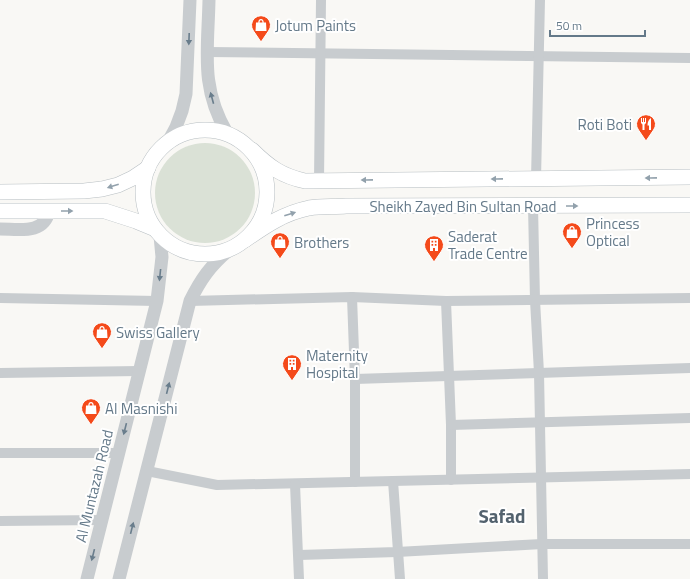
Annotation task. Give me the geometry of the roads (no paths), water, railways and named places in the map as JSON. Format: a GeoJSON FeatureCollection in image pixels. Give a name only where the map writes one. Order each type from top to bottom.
{"type":"FeatureCollection","features":[{"type":"Feature","properties":{"kind":"main road"},"geometry":{"type":"LineString","coordinates":[[0,211],[105,211],[136,220],[156,232],[177,249],[197,255],[219,254],[229,250],[245,240],[261,221],[265,209],[267,184],[264,172],[252,150],[227,133],[210,130],[192,131],[176,137],[168,142],[156,154],[148,168],[143,188],[143,199],[146,214],[156,232]]}},
{"type":"Feature","properties":{"kind":"main road","name":"Sheikh Zayed Bin Sultan Road"},"geometry":{"type":"LineString","coordinates":[[252,150],[266,164],[291,178],[305,181],[690,177]]}},
{"type":"Feature","properties":{"kind":"main road"},"geometry":{"type":"LineString","coordinates":[[0,192],[84,191],[102,189],[118,185],[133,178],[148,168]]}},
{"type":"Feature","properties":{"kind":"main road","name":"Sheikh Zayed Bin Sultan Road"},"geometry":{"type":"LineString","coordinates":[[245,240],[268,224],[287,214],[309,208],[346,206],[690,205]]}},
{"type":"Feature","properties":{"kind":"street"},"geometry":{"type":"LineString","coordinates":[[168,142],[182,111],[186,94],[190,0]]}},
{"type":"Feature","properties":{"kind":"street"},"geometry":{"type":"LineString","coordinates":[[209,0],[207,74],[210,94],[217,114],[227,133]]}},
{"type":"Feature","properties":{"kind":"street"},"geometry":{"type":"LineString","coordinates":[[319,181],[321,0]]}},
{"type":"Feature","properties":{"kind":"street"},"geometry":{"type":"LineString","coordinates":[[536,179],[540,0]]}},
{"type":"Feature","properties":{"kind":"street"},"geometry":{"type":"LineString","coordinates":[[208,52],[690,58]]}},
{"type":"Feature","properties":{"kind":"street"},"geometry":{"type":"LineString","coordinates":[[533,206],[535,300],[539,373],[543,579]]}},
{"type":"Feature","properties":{"kind":"street"},"geometry":{"type":"LineString","coordinates":[[0,229],[37,228],[43,224],[49,211]]}},
{"type":"Feature","properties":{"kind":"street","name":"Al Muntazah Road"},"geometry":{"type":"LineString","coordinates":[[87,579],[156,301],[162,257],[156,232]]}},
{"type":"Feature","properties":{"kind":"street"},"geometry":{"type":"LineString","coordinates":[[120,579],[190,301],[205,274],[215,262],[229,250]]}},
{"type":"Feature","properties":{"kind":"street"},"geometry":{"type":"LineString","coordinates":[[190,301],[352,297],[446,302],[690,298]]}},
{"type":"Feature","properties":{"kind":"street"},"geometry":{"type":"LineString","coordinates":[[352,297],[355,379],[355,482]]}},
{"type":"Feature","properties":{"kind":"street"},"geometry":{"type":"LineString","coordinates":[[0,298],[156,301]]}},
{"type":"Feature","properties":{"kind":"street"},"geometry":{"type":"LineString","coordinates":[[446,302],[450,375],[451,480]]}},
{"type":"Feature","properties":{"kind":"street"},"geometry":{"type":"LineString","coordinates":[[355,379],[690,368]]}},
{"type":"Feature","properties":{"kind":"street"},"geometry":{"type":"LineString","coordinates":[[0,373],[139,372]]}},
{"type":"Feature","properties":{"kind":"street"},"geometry":{"type":"LineString","coordinates":[[451,425],[690,418]]}},
{"type":"Feature","properties":{"kind":"street"},"geometry":{"type":"LineString","coordinates":[[0,453],[119,453]]}},
{"type":"Feature","properties":{"kind":"street"},"geometry":{"type":"LineString","coordinates":[[147,471],[217,485],[690,474]]}},
{"type":"Feature","properties":{"kind":"street"},"geometry":{"type":"LineString","coordinates":[[393,481],[400,579]]}},
{"type":"Feature","properties":{"kind":"street"},"geometry":{"type":"LineString","coordinates":[[295,484],[300,579]]}},
{"type":"Feature","properties":{"kind":"street"},"geometry":{"type":"LineString","coordinates":[[0,521],[102,520]]}},
{"type":"Feature","properties":{"kind":"street"},"geometry":{"type":"LineString","coordinates":[[299,555],[398,552],[542,544],[690,544]]}},
{"type":"Feature","properties":{"kind":"place","name":"Jotum Paints"},"geometry":{"type":"Point","coordinates":[261,42]}},
{"type":"Feature","properties":{"kind":"place","name":"Roti Boti"},"geometry":{"type":"Point","coordinates":[646,141]}},
{"type":"Feature","properties":{"kind":"place","name":"Princess Optical"},"geometry":{"type":"Point","coordinates":[572,249]}},
{"type":"Feature","properties":{"kind":"place","name":"Brothers"},"geometry":{"type":"Point","coordinates":[280,259]}},
{"type":"Feature","properties":{"kind":"place","name":"Saderat Trade Centre"},"geometry":{"type":"Point","coordinates":[434,262]}},
{"type":"Feature","properties":{"kind":"place","name":"Swiss Gallery"},"geometry":{"type":"Point","coordinates":[102,349]}},
{"type":"Feature","properties":{"kind":"place","name":"Maternity Hospital"},"geometry":{"type":"Point","coordinates":[292,381]}},
{"type":"Feature","properties":{"kind":"place","name":"Al Masnishi"},"geometry":{"type":"Point","coordinates":[91,425]}},
{"type":"Feature","properties":{"kind":"district","name":"Safad"},"geometry":{"type":"Point","coordinates":[502,515]}}]}
